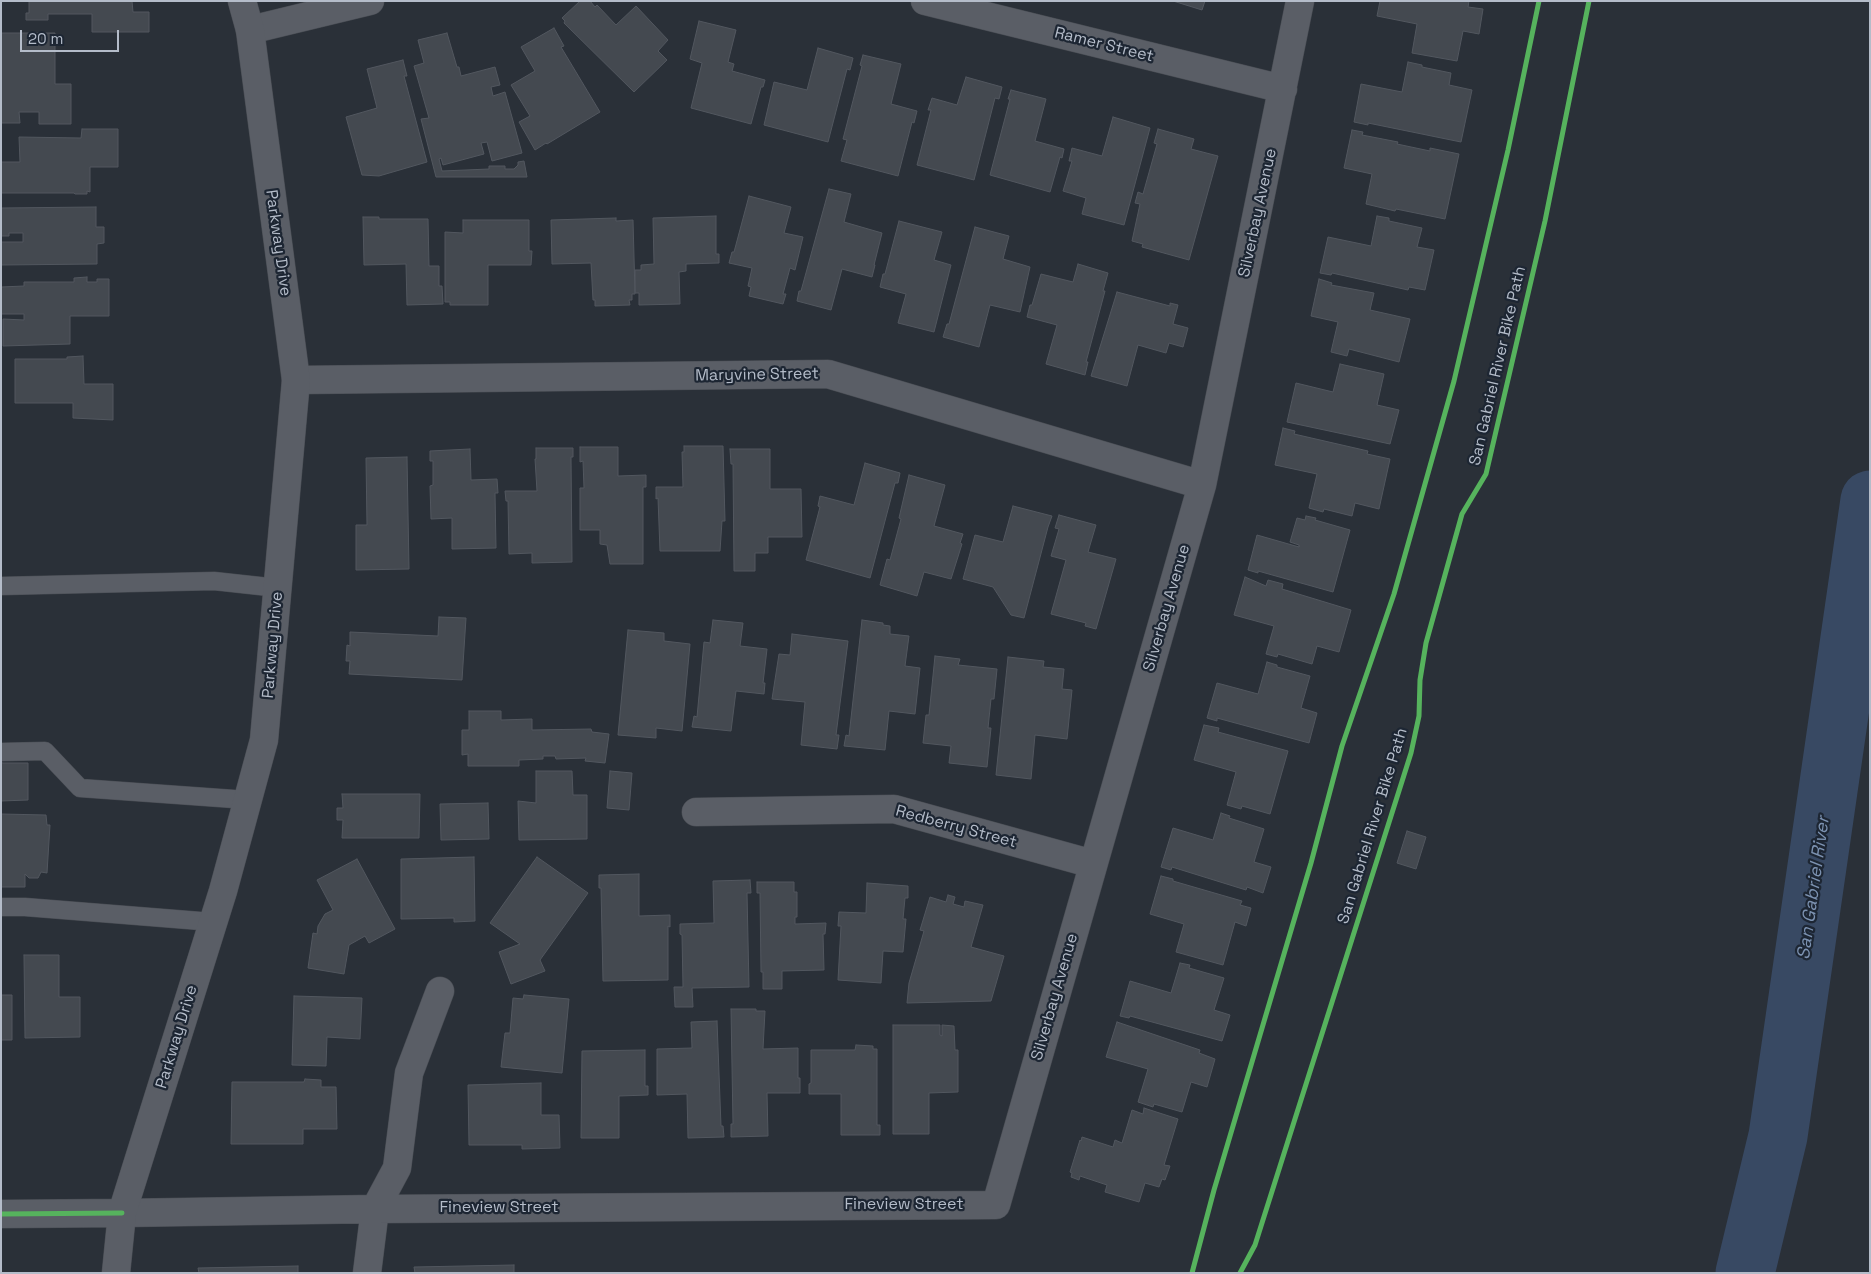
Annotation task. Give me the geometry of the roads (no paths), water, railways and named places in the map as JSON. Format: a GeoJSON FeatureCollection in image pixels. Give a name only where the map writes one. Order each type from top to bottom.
{"type":"FeatureCollection","features":[{"type":"Feature","properties":{"kind":"street","name":"Parkway Drive"},"geometry":{"type":"LineString","coordinates":[[116,1273],[122,1213],[213,922],[264,740],[296,380],[250,30],[242,1]]}},
{"type":"Feature","properties":{"kind":"street"},"geometry":{"type":"LineString","coordinates":[[250,30],[370,1]]}},
{"type":"Feature","properties":{"kind":"street","name":"Ramer Street"},"geometry":{"type":"LineString","coordinates":[[925,1],[1283,89]]}},
{"type":"Feature","properties":{"kind":"street","name":"Silverbay Avenue"},"geometry":{"type":"LineString","coordinates":[[996,1204],[1202,485],[1300,1]]}},
{"type":"Feature","properties":{"kind":"street","name":"Maryvine Street"},"geometry":{"type":"LineString","coordinates":[[296,380],[828,374],[1202,485]]}},
{"type":"Feature","properties":{"kind":"street","name":"Redberry Street"},"geometry":{"type":"LineString","coordinates":[[696,812],[894,809],[1093,864]]}},
{"type":"Feature","properties":{"kind":"street"},"geometry":{"type":"LineString","coordinates":[[366,1273],[375,1209],[397,1168],[408,1073],[440,991]]}},
{"type":"Feature","properties":{"kind":"street","name":"Fineview Street"},"geometry":{"type":"LineString","coordinates":[[1,1214],[996,1204]]}},
{"type":"Feature","properties":{"kind":"lane"},"geometry":{"type":"LineString","coordinates":[[1,586],[214,581],[278,588]]}},
{"type":"Feature","properties":{"kind":"lane"},"geometry":{"type":"LineString","coordinates":[[1,752],[45,751],[80,788],[248,800]]}},
{"type":"Feature","properties":{"kind":"lane"},"geometry":{"type":"LineString","coordinates":[[1,907],[25,907],[213,922]]}},
{"type":"Feature","properties":{"kind":"waterway","name":"San Gabriel River"},"geometry":{"type":"LineString","coordinates":[[1745,1273],[1778,1136],[1870,500]]}}]}
